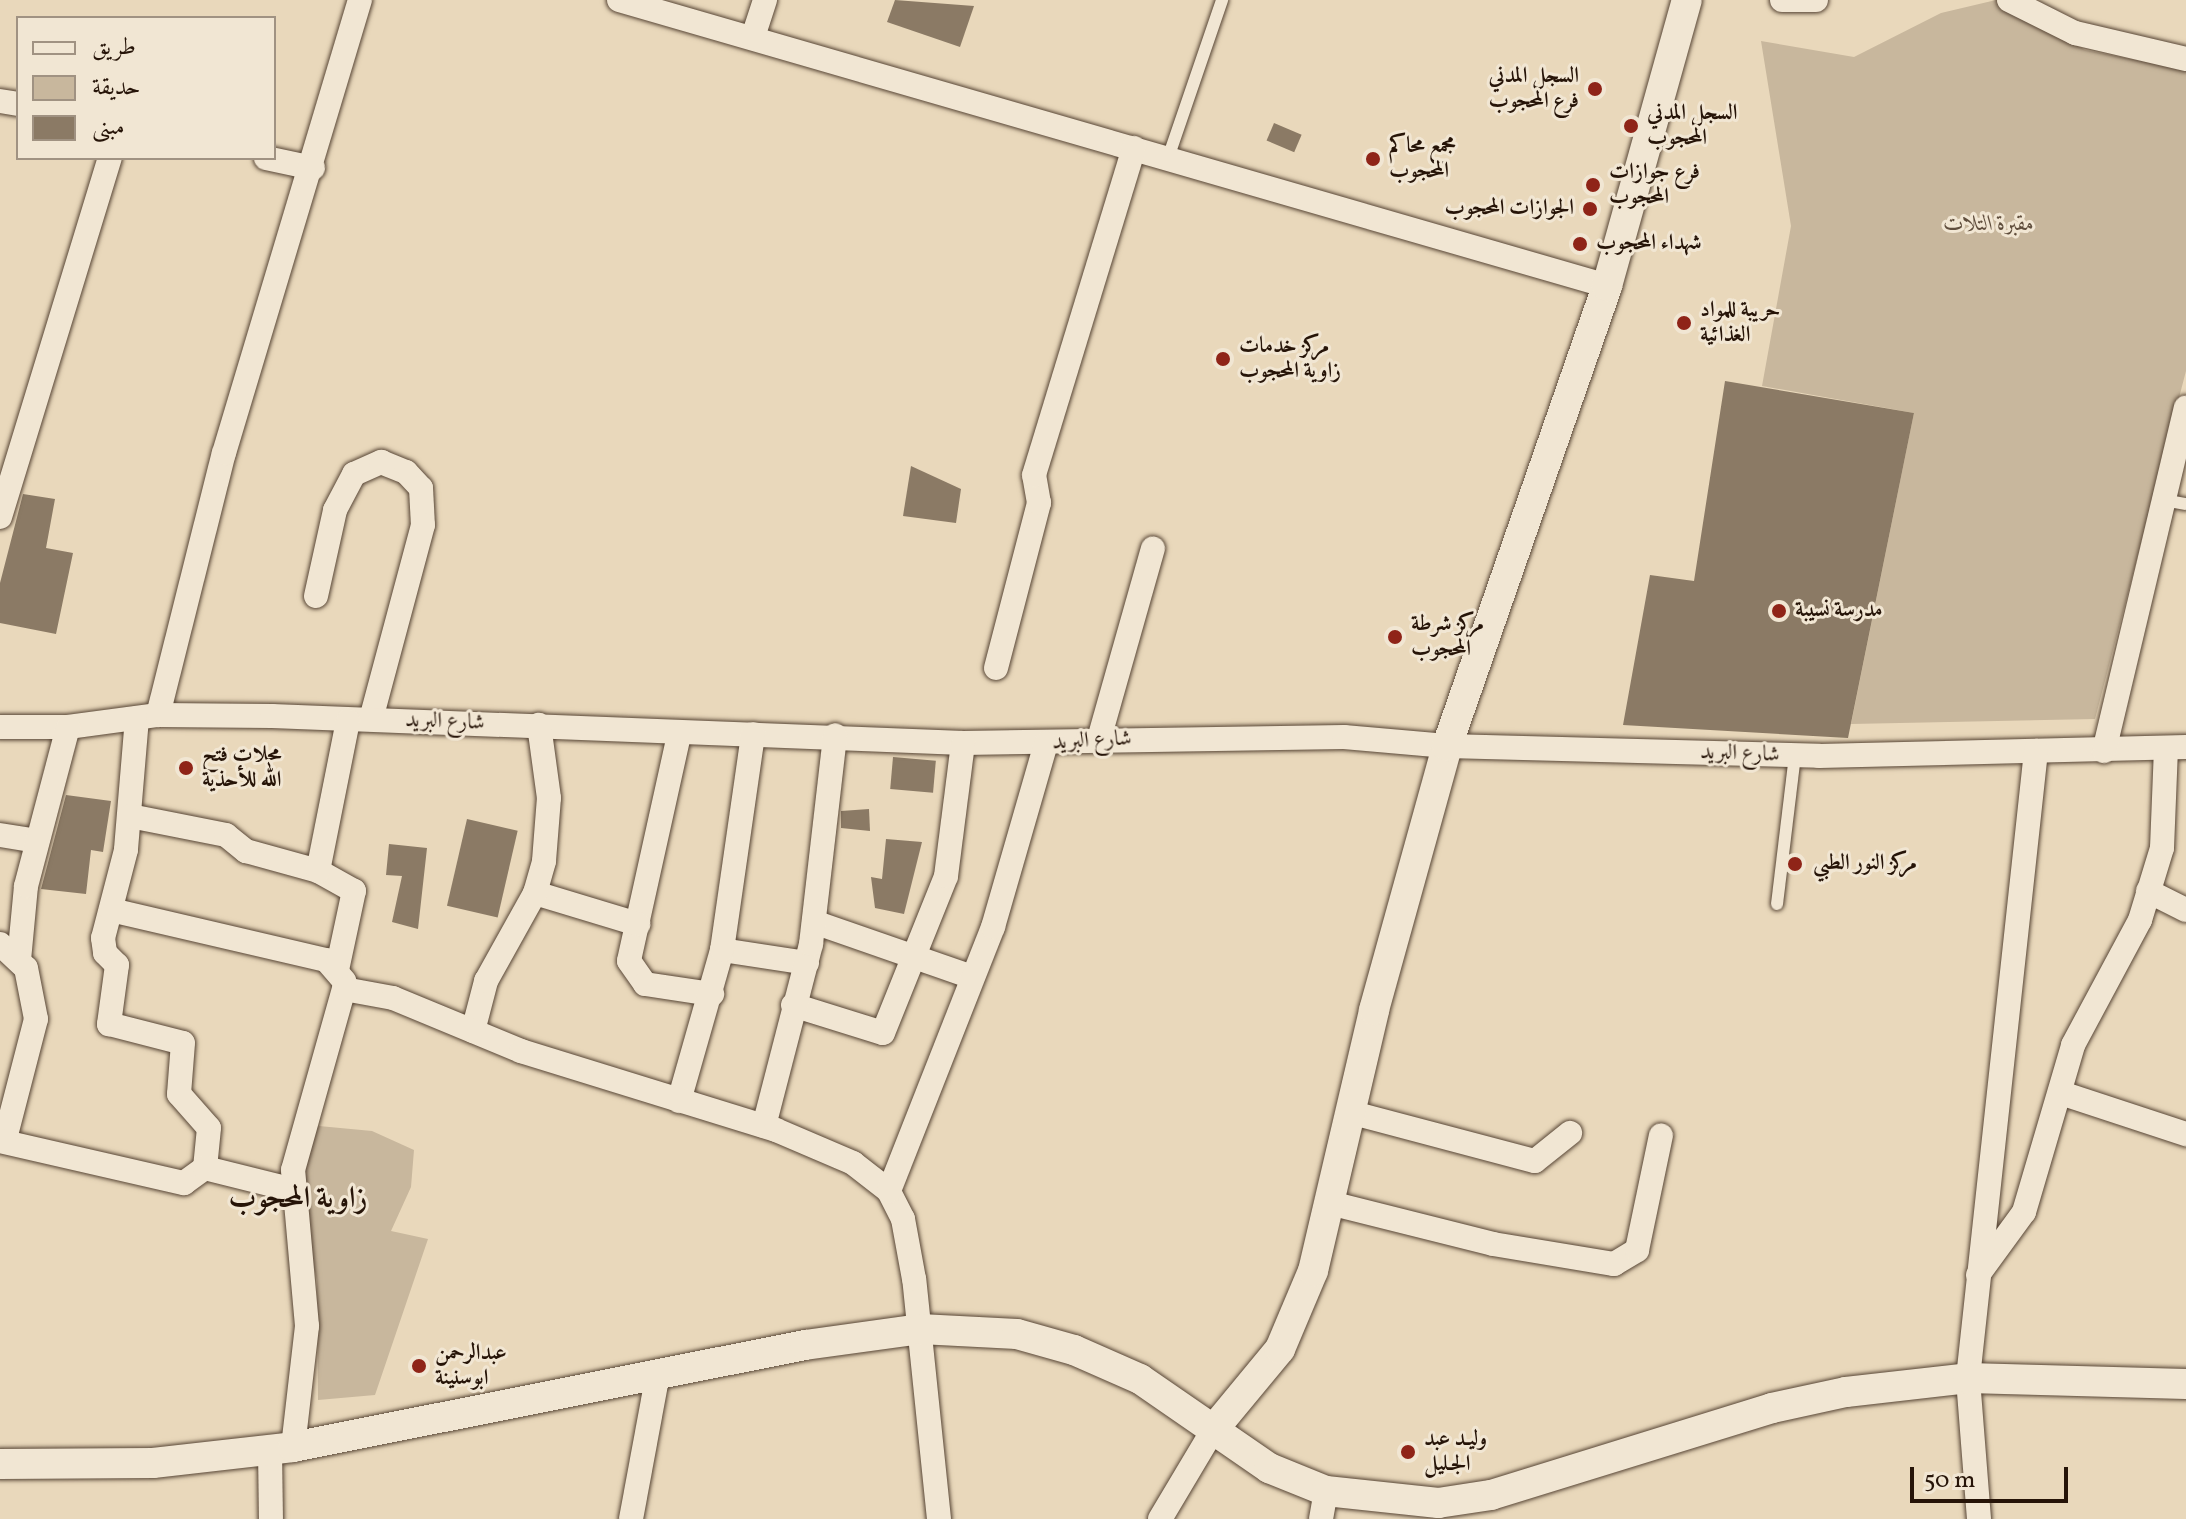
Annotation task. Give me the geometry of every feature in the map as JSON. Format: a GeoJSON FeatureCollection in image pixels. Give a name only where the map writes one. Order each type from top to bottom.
{"type":"FeatureCollection","features":[{"type":"Feature","properties":{"kind":"street"},"geometry":{"type":"LineString","coordinates":[[0,944],[19,960],[34,992],[36,1019],[2,1140],[184,1183],[205,1168],[209,1128],[179,1094],[183,1043],[109,1024],[117,965],[103,946],[147,716],[224,453],[313,168],[360,0]]}},
{"type":"Feature","properties":{"kind":"street"},"geometry":{"type":"LineString","coordinates":[[619,0],[1607,286]]}},
{"type":"Feature","properties":{"kind":"street"},"geometry":{"type":"LineString","coordinates":[[753,37],[765,0]]}},
{"type":"Feature","properties":{"kind":"street"},"geometry":{"type":"LineString","coordinates":[[1160,1519],[1213,1430],[1257,1380],[1298,1315],[1353,1113],[1377,996],[1447,746],[1607,286],[1687,0]]}},
{"type":"Feature","properties":{"kind":"street"},"geometry":{"type":"LineString","coordinates":[[1782,0],[1816,0]]}},
{"type":"Feature","properties":{"kind":"street"},"geometry":{"type":"LineString","coordinates":[[2009,0],[2075,33],[2186,59]]}},
{"type":"Feature","properties":{"kind":"street"},"geometry":{"type":"LineString","coordinates":[[996,668],[1039,503],[1034,475],[1134,148]]}},
{"type":"Feature","properties":{"kind":"street"},"geometry":{"type":"LineString","coordinates":[[0,517],[109,160]]}},
{"type":"Feature","properties":{"kind":"street"},"geometry":{"type":"LineString","coordinates":[[275,160],[313,168]]}},
{"type":"Feature","properties":{"kind":"street"},"geometry":{"type":"LineString","coordinates":[[2104,751],[2175,502],[2186,408]]}},
{"type":"Feature","properties":{"kind":"street"},"geometry":{"type":"LineString","coordinates":[[316,596],[335,510],[354,474],[381,462],[406,472],[421,488],[423,525],[359,720],[318,871]]}},
{"type":"Feature","properties":{"kind":"street"},"geometry":{"type":"LineString","coordinates":[[1099,739],[1153,548]]}},
{"type":"Feature","properties":{"kind":"street","name":"شارع البريد"},"geometry":{"type":"LineString","coordinates":[[0,727],[68,727],[147,716],[539,725],[679,735],[835,735],[963,743],[1344,737],[1447,746],[1795,756],[2176,747]]}},
{"type":"Feature","properties":{"kind":"street"},"geometry":{"type":"LineString","coordinates":[[473,1031],[486,981],[535,893],[550,833],[539,725]]}},
{"type":"Feature","properties":{"kind":"street"},"geometry":{"type":"LineString","coordinates":[[19,960],[37,841],[68,727]]}},
{"type":"Feature","properties":{"kind":"street"},"geometry":{"type":"LineString","coordinates":[[679,1101],[712,994],[722,950],[753,734]]}},
{"type":"Feature","properties":{"kind":"street"},"geometry":{"type":"LineString","coordinates":[[679,735],[629,961],[638,980],[712,994]]}},
{"type":"Feature","properties":{"kind":"street"},"geometry":{"type":"LineString","coordinates":[[764,1126],[793,1005],[807,963],[835,735]]}},
{"type":"Feature","properties":{"kind":"street"},"geometry":{"type":"LineString","coordinates":[[793,1005],[880,1035],[946,876],[963,743]]}},
{"type":"Feature","properties":{"kind":"street"},"geometry":{"type":"LineString","coordinates":[[889,1191],[1022,840],[1046,743]]}},
{"type":"Feature","properties":{"kind":"street"},"geometry":{"type":"LineString","coordinates":[[1977,1276],[2024,1212],[2073,1045],[2140,920],[2162,848],[2176,747]]}},
{"type":"Feature","properties":{"kind":"street"},"geometry":{"type":"LineString","coordinates":[[1979,1519],[1968,1378],[2036,751]]}},
{"type":"Feature","properties":{"kind":"street"},"geometry":{"type":"LineString","coordinates":[[130,816],[226,835],[246,851],[318,871],[354,891],[341,995],[296,1150],[293,1190],[307,1326],[271,1519]]}},
{"type":"Feature","properties":{"kind":"street"},"geometry":{"type":"LineString","coordinates":[[0,835],[37,841]]}},
{"type":"Feature","properties":{"kind":"street"},"geometry":{"type":"LineString","coordinates":[[2148,891],[2186,910]]}},
{"type":"Feature","properties":{"kind":"street"},"geometry":{"type":"LineString","coordinates":[[535,893],[638,924]]}},
{"type":"Feature","properties":{"kind":"street"},"geometry":{"type":"LineString","coordinates":[[111,910],[246,938],[326,960],[343,979],[473,1031],[679,1101],[764,1126],[853,1163],[889,1191],[907,1235],[939,1519]]}},
{"type":"Feature","properties":{"kind":"street"},"geometry":{"type":"LineString","coordinates":[[814,922],[972,977]]}},
{"type":"Feature","properties":{"kind":"street"},"geometry":{"type":"LineString","coordinates":[[722,950],[807,963]]}},
{"type":"Feature","properties":{"kind":"street"},"geometry":{"type":"LineString","coordinates":[[2061,1093],[2186,1134]]}},
{"type":"Feature","properties":{"kind":"street"},"geometry":{"type":"LineString","coordinates":[[1353,1113],[1535,1161],[1570,1133]]}},
{"type":"Feature","properties":{"kind":"street"},"geometry":{"type":"LineString","coordinates":[[1330,1203],[1493,1244],[1614,1264],[1637,1250],[1661,1135]]}},
{"type":"Feature","properties":{"kind":"street"},"geometry":{"type":"LineString","coordinates":[[205,1168],[293,1190]]}},
{"type":"Feature","properties":{"kind":"street"},"geometry":{"type":"LineString","coordinates":[[0,1464],[153,1463],[282,1449],[658,1373],[920,1329],[1017,1334],[1074,1350],[1140,1379],[1324,1505],[1438,1503],[1491,1495],[1772,1408],[1968,1378],[2186,1384]]}},
{"type":"Feature","properties":{"kind":"street"},"geometry":{"type":"LineString","coordinates":[[631,1519],[658,1373]]}},
{"type":"Feature","properties":{"kind":"lane"},"geometry":{"type":"LineString","coordinates":[[1168,158],[1222,0]]}},
{"type":"Feature","properties":{"kind":"lane"},"geometry":{"type":"LineString","coordinates":[[1777,904],[1795,756]]}},
{"type":"Feature","properties":{"kind":"green space","name":"مقبرة التلات"},"geometry":{"type":"Polygon","coordinates":[[[1996,0],[2085,50],[2186,70],[2186,371],[2095,719],[1851,724],[1914,413],[1762,386],[1791,226],[1761,41],[1854,57],[1941,13],[1996,0]]]}},
{"type":"Feature","properties":{"kind":"green space"},"geometry":{"type":"Polygon","coordinates":[[[319,1126],[372,1131],[414,1150],[411,1187],[391,1231],[428,1239],[375,1395],[318,1400],[317,1280],[298,1199],[309,1131],[319,1126]]]}},
{"type":"Feature","properties":{"kind":"building"},"geometry":{"type":"Polygon","coordinates":[[[895,0],[974,6],[960,47],[887,22],[895,0]]]}},
{"type":"Feature","properties":{"kind":"building"},"geometry":{"type":"Polygon","coordinates":[[[1274,123],[1302,135],[1294,152],[1267,140],[1274,123]]]}},
{"type":"Feature","properties":{"kind":"building","name":"مدرسة نسيبة"},"geometry":{"type":"Polygon","coordinates":[[[1725,381],[1914,413],[1848,738],[1623,725],[1650,575],[1694,581],[1725,381]]]}},
{"type":"Feature","properties":{"kind":"building"},"geometry":{"type":"Polygon","coordinates":[[[911,466],[961,489],[956,523],[903,516],[911,466]]]}},
{"type":"Feature","properties":{"kind":"building"},"geometry":{"type":"Polygon","coordinates":[[[23,494],[55,499],[46,548],[73,553],[56,634],[0,623],[0,583],[23,494]]]}},
{"type":"Feature","properties":{"kind":"building"},"geometry":{"type":"Polygon","coordinates":[[[893,757],[936,761],[933,793],[890,789],[893,757]]]}},
{"type":"Feature","properties":{"kind":"building"},"geometry":{"type":"Polygon","coordinates":[[[66,795],[111,801],[103,852],[91,850],[86,894],[41,889],[66,795]]]}},
{"type":"Feature","properties":{"kind":"building"},"geometry":{"type":"Polygon","coordinates":[[[869,809],[870,831],[841,828],[841,811],[869,809]]]}},
{"type":"Feature","properties":{"kind":"building"},"geometry":{"type":"Polygon","coordinates":[[[467,819],[518,831],[498,917],[447,906],[467,819]]]}},
{"type":"Feature","properties":{"kind":"building"},"geometry":{"type":"Polygon","coordinates":[[[886,839],[922,842],[904,914],[875,908],[871,877],[882,879],[886,839]]]}},
{"type":"Feature","properties":{"kind":"building"},"geometry":{"type":"Polygon","coordinates":[[[389,844],[427,848],[418,929],[392,922],[402,876],[386,875],[389,844]]]}},
{"type":"Feature","properties":{"kind":"place","name":"السجل المدني فرع المحجوب"},"geometry":{"type":"Point","coordinates":[1595,89]}},
{"type":"Feature","properties":{"kind":"place","name":"السجل المدني المحجوب"},"geometry":{"type":"Point","coordinates":[1631,126]}},
{"type":"Feature","properties":{"kind":"place","name":"مجمع محاكم المحجوب"},"geometry":{"type":"Point","coordinates":[1373,159]}},
{"type":"Feature","properties":{"kind":"place","name":"فرع جوازات المحجوب"},"geometry":{"type":"Point","coordinates":[1593,185]}},
{"type":"Feature","properties":{"kind":"place","name":"الجوازات المحجوب"},"geometry":{"type":"Point","coordinates":[1590,209]}},
{"type":"Feature","properties":{"kind":"place","name":"شهداء المحجوب"},"geometry":{"type":"Point","coordinates":[1580,244]}},
{"type":"Feature","properties":{"kind":"place","name":"حريبة للمواد الغذائية"},"geometry":{"type":"Point","coordinates":[1684,323]}},
{"type":"Feature","properties":{"kind":"place","name":"مركز خدمات زاوية المحجوب"},"geometry":{"type":"Point","coordinates":[1223,359]}},
{"type":"Feature","properties":{"kind":"place","name":"مدرسة نسيبة"},"geometry":{"type":"Point","coordinates":[1779,611]}},
{"type":"Feature","properties":{"kind":"place","name":"مركز شرطة المحجوب"},"geometry":{"type":"Point","coordinates":[1395,637]}},
{"type":"Feature","properties":{"kind":"place","name":"محلات فتح الله للأحذية"},"geometry":{"type":"Point","coordinates":[186,768]}},
{"type":"Feature","properties":{"kind":"place","name":"مركز النور الطبي"},"geometry":{"type":"Point","coordinates":[1795,864]}},
{"type":"Feature","properties":{"kind":"place","name":"عبدالرحمن ابوسنينة"},"geometry":{"type":"Point","coordinates":[419,1366]}},
{"type":"Feature","properties":{"kind":"place","name":"وليـد عبد الجـليل"},"geometry":{"type":"Point","coordinates":[1408,1452]}},
{"type":"Feature","properties":{"kind":"district","name":"زاوية المحجوب"},"geometry":{"type":"Point","coordinates":[298,1199]}}]}
